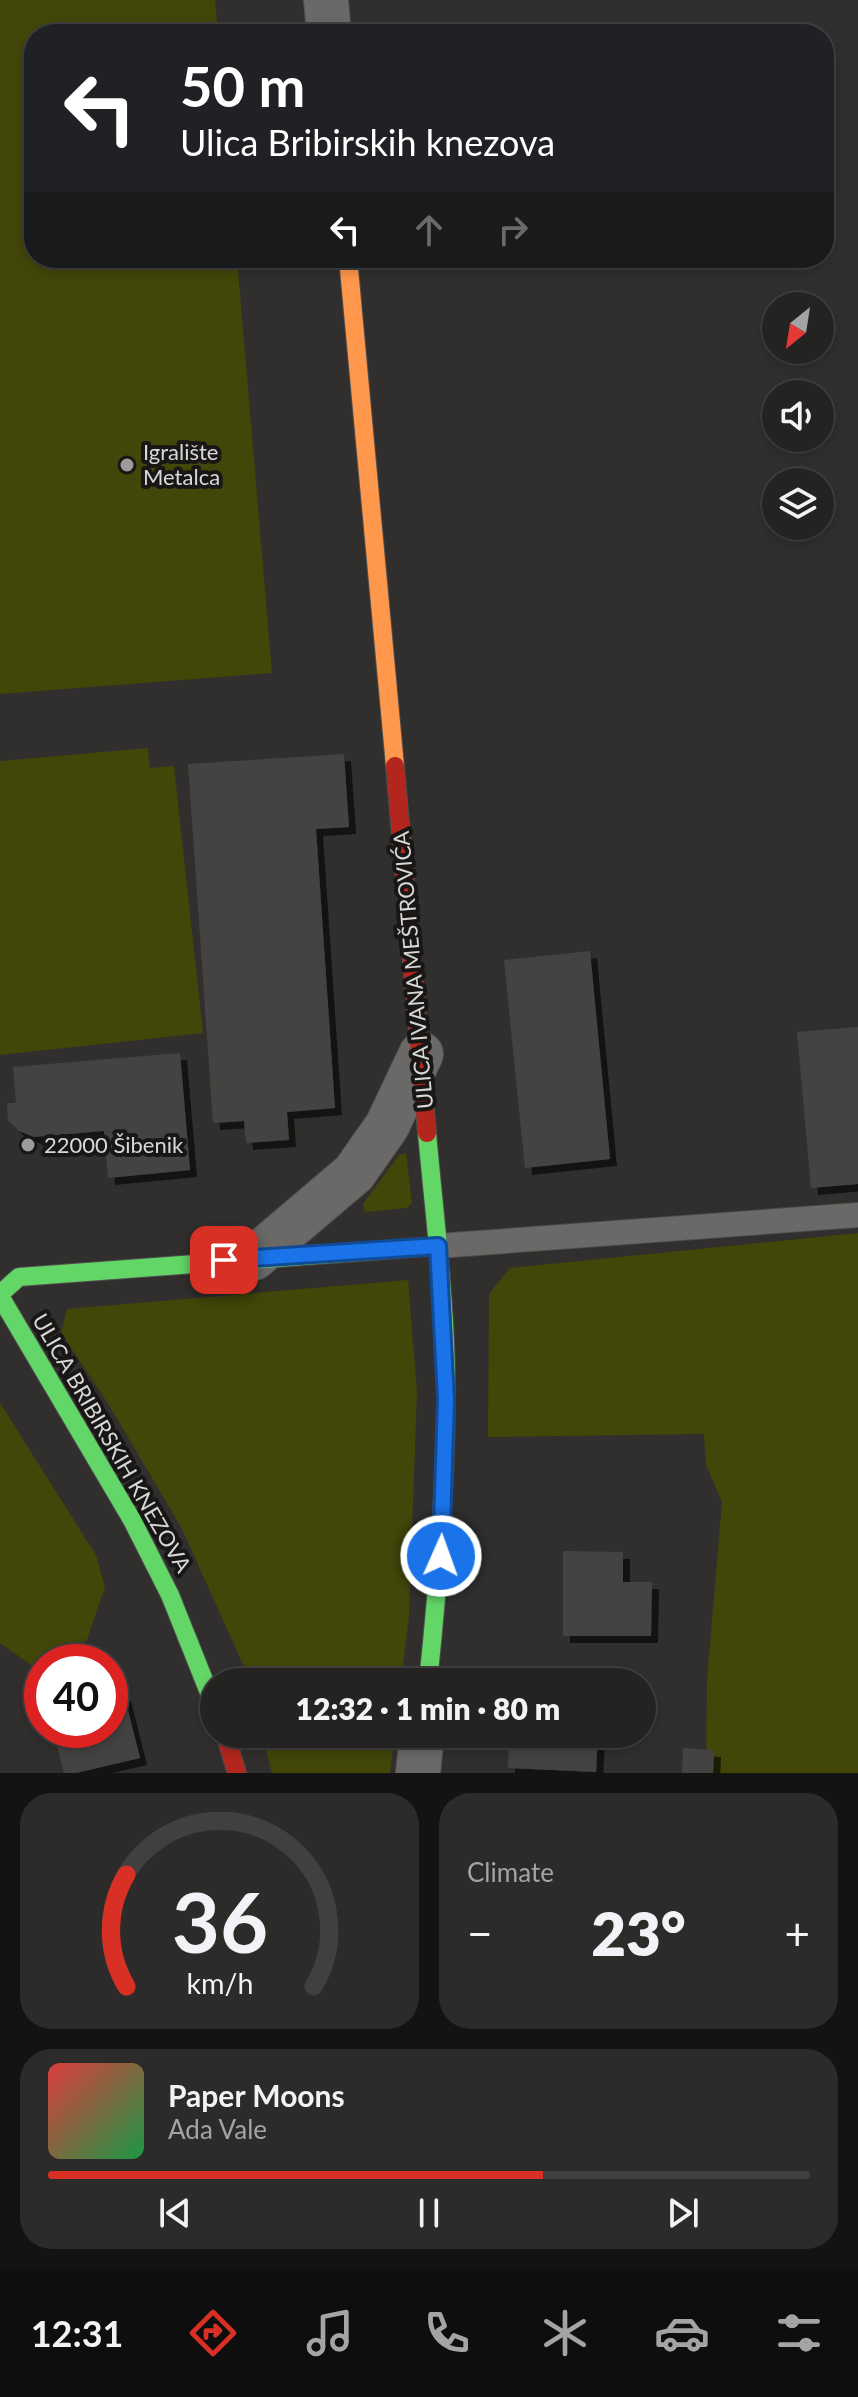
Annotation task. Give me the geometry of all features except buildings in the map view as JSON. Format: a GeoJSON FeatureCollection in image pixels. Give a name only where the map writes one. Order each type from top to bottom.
{"type":"FeatureCollection","features":[{"type":"Feature","properties":{"kind":"street"},"geometry":{"type":"LineString","coordinates":[[326,0],[328,24]]}},
{"type":"Feature","properties":{"kind":"street","name":"ULICA IVANA MEŠTROVIĆA"},"geometry":{"type":"LineString","coordinates":[[349,268],[438,1246],[446,1399],[441,1556],[429,1668]]}},
{"type":"Feature","properties":{"kind":"street"},"geometry":{"type":"LineString","coordinates":[[254,1258],[354,1173],[387,1126],[421,1054]]}},
{"type":"Feature","properties":{"kind":"street","name":"ULICA BRIBIRSKIH KNEZOVA"},"geometry":{"type":"LineString","coordinates":[[200,1670],[170,1595],[132,1520],[0,1295],[19,1277],[438,1246]]}},
{"type":"Feature","properties":{"kind":"street"},"geometry":{"type":"LineString","coordinates":[[229,1748],[237,1773]]}},
{"type":"Feature","properties":{"kind":"street"},"geometry":{"type":"LineString","coordinates":[[418,1773],[421,1748]]}},
{"type":"Feature","properties":{"kind":"lane"},"geometry":{"type":"LineString","coordinates":[[438,1246],[858,1215]]}},
{"type":"Feature","properties":{"kind":"shaded area","name":"Igralište Metalca"},"geometry":{"type":"Polygon","coordinates":[[[0,0],[215,0],[217,24],[24,24],[24,268],[238,268],[272,673],[0,694],[0,0]]]}},
{"type":"Feature","properties":{"kind":"shaded area"},"geometry":{"type":"Polygon","coordinates":[[[148,748],[150,768],[174,766],[203,1033],[0,1055],[0,761],[148,748]]]}},
{"type":"Feature","properties":{"kind":"shaded area"},"geometry":{"type":"Polygon","coordinates":[[[406,1153],[412,1203],[407,1208],[365,1212],[363,1204],[399,1155],[406,1153]]]}},
{"type":"Feature","properties":{"kind":"shaded area"},"geometry":{"type":"Polygon","coordinates":[[[858,1233],[858,1773],[706,1773],[707,1680],[722,1502],[706,1465],[704,1434],[488,1437],[489,1294],[510,1268],[858,1233]]]}},
{"type":"Feature","properties":{"kind":"shaded area"},"geometry":{"type":"Polygon","coordinates":[[[408,1280],[417,1392],[409,1616],[403,1668],[245,1668],[182,1529],[109,1405],[61,1333],[67,1309],[408,1280]]]}},
{"type":"Feature","properties":{"kind":"shaded area"},"geometry":{"type":"Polygon","coordinates":[[[0,1403],[96,1555],[105,1587],[87,1640],[81,1644],[24,1644],[24,1660],[0,1643],[0,1403]]]}},
{"type":"Feature","properties":{"kind":"shaded area"},"geometry":{"type":"Polygon","coordinates":[[[266,1748],[393,1748],[390,1773],[272,1773],[266,1748]]]}},
{"type":"Feature","properties":{"kind":"traffic: fast"},"geometry":{"type":"LineString","coordinates":[[427,1133],[443,1301],[446,1368],[444,1471],[429,1668]]}},
{"type":"Feature","properties":{"kind":"traffic: fast"},"geometry":{"type":"LineString","coordinates":[[0,1294],[19,1277],[438,1246]]}},
{"type":"Feature","properties":{"kind":"traffic: fast"},"geometry":{"type":"LineString","coordinates":[[0,1296],[132,1520],[170,1595],[200,1670]]}},
{"type":"Feature","properties":{"kind":"traffic: slow"},"geometry":{"type":"LineString","coordinates":[[349,268],[395,766]]}},
{"type":"Feature","properties":{"kind":"traffic: jam"},"geometry":{"type":"LineString","coordinates":[[395,766],[427,1133]]}},
{"type":"Feature","properties":{"kind":"traffic: jam"},"geometry":{"type":"LineString","coordinates":[[229,1748],[237,1773]]}},
{"type":"Feature","properties":{"kind":"place","name":"Igralište Metalca"},"geometry":{"type":"Point","coordinates":[127,465]}},
{"type":"Feature","properties":{"kind":"place","name":"22000 Šibenik"},"geometry":{"type":"Point","coordinates":[28,1145]}},
{"type":"Feature","properties":{"kind":"route"},"geometry":{"type":"LineString","coordinates":[[224,1260],[438,1246],[446,1399],[441,1556]]}}]}
